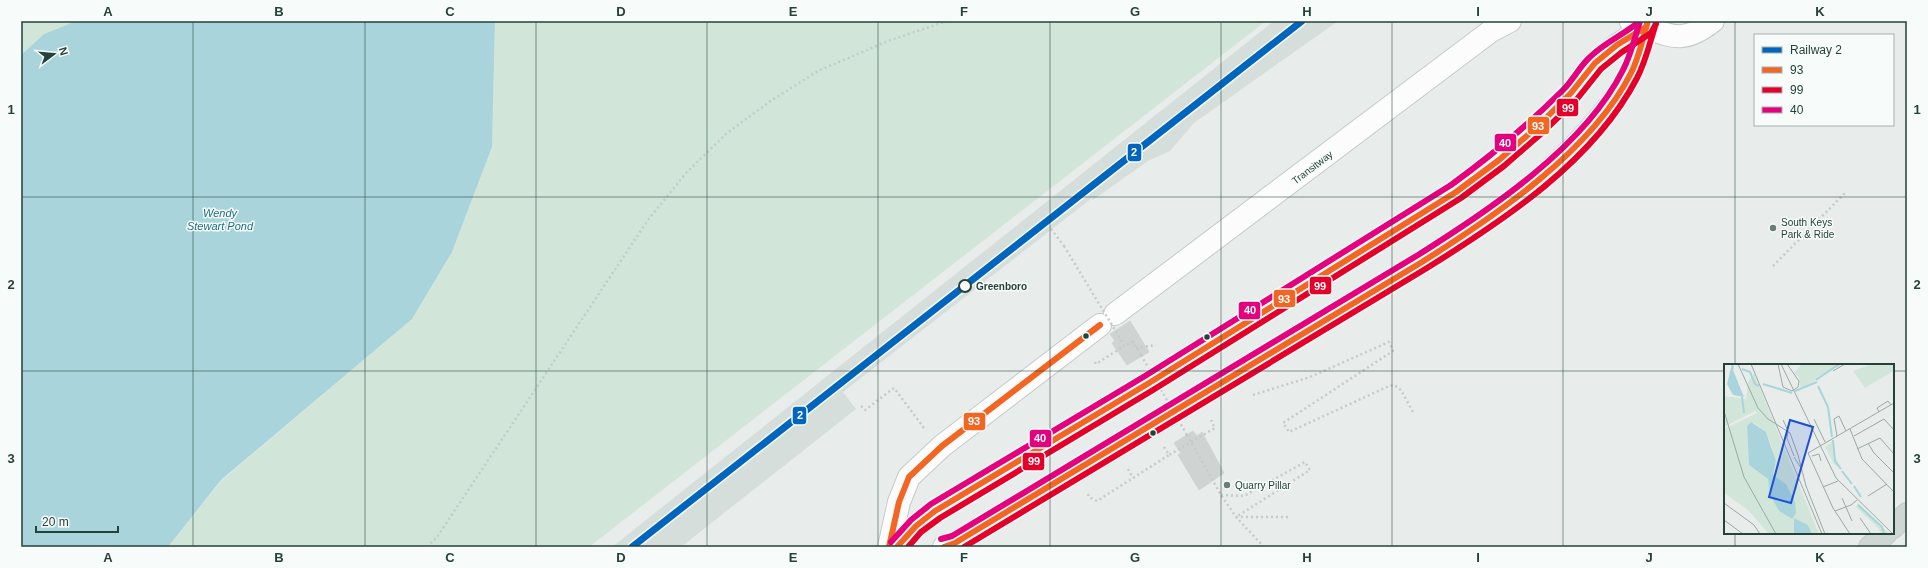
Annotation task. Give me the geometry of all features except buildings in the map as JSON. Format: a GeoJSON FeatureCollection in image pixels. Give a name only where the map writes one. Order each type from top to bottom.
{"type":"FeatureCollection","features":[{"type":"Feature","properties":{"kind":"main road"},"geometry":{"type":"LineString","coordinates":[[1894,526],[1907,514]]}},
{"type":"Feature","properties":{"kind":"main road"},"geometry":{"type":"LineString","coordinates":[[1870,547],[1885,534]]}},
{"type":"Feature","properties":{"kind":"lane","name":"Transitway"},"geometry":{"type":"LineString","coordinates":[[889,547],[899,502],[909,478],[942,446],[1107,319],[1491,32],[1510,21]]}},
{"type":"Feature","properties":{"kind":"lane"},"geometry":{"type":"LineString","coordinates":[[1641,23],[1673,37],[1683,37],[1693,35],[1713,21]]}},
{"type":"Feature","properties":{"kind":"lane"},"geometry":{"type":"LineString","coordinates":[[897,547],[916,526],[935,511],[1155,379],[1450,196],[1478,177],[1537,127],[1571,93],[1595,63],[1641,23]]}},
{"type":"Feature","properties":{"kind":"lane"},"geometry":{"type":"LineString","coordinates":[[944,547],[955,543],[1436,253],[1517,197],[1574,146],[1615,98],[1628,78],[1641,23]]}},
{"type":"Feature","properties":{"kind":"path"},"geometry":{"type":"LineString","coordinates":[[427,547],[437,537],[648,220],[686,173],[727,133],[772,100],[818,71],[888,41],[947,21]]}},
{"type":"Feature","properties":{"kind":"path"},"geometry":{"type":"LineString","coordinates":[[1773,266],[1845,193]]}},
{"type":"Feature","properties":{"kind":"path"},"geometry":{"type":"LineString","coordinates":[[1051,229],[1064,246],[1124,346]]}},
{"type":"Feature","properties":{"kind":"path"},"geometry":{"type":"LineString","coordinates":[[1092,359],[1096,364],[1132,342],[1141,355],[1221,495],[1236,517],[1264,547]]}},
{"type":"Feature","properties":{"kind":"path"},"geometry":{"type":"LineString","coordinates":[[1246,397],[1310,376],[1388,342],[1394,351],[1284,423],[1288,432],[1394,385],[1401,390],[1414,412]]}},
{"type":"Feature","properties":{"kind":"path"},"geometry":{"type":"LineString","coordinates":[[1136,348],[1156,345]]}},
{"type":"Feature","properties":{"kind":"path"},"geometry":{"type":"LineString","coordinates":[[861,406],[865,410],[894,388],[927,432]]}},
{"type":"Feature","properties":{"kind":"path"},"geometry":{"type":"LineString","coordinates":[[1087,494],[1089,497],[1097,501],[1169,455],[1215,428],[1210,418]]}},
{"type":"Feature","properties":{"kind":"path"},"geometry":{"type":"LineString","coordinates":[[1164,446],[1169,455]]}},
{"type":"Feature","properties":{"kind":"path"},"geometry":{"type":"LineString","coordinates":[[1221,495],[1244,496],[1305,462],[1310,470],[1236,517]]}},
{"type":"Feature","properties":{"kind":"path"},"geometry":{"type":"LineString","coordinates":[[1128,468],[1133,478]]}},
{"type":"Feature","properties":{"kind":"path"},"geometry":{"type":"LineString","coordinates":[[1236,517],[1288,517]]}},
{"type":"Feature","properties":{"kind":"shaded area"},"geometry":{"type":"Polygon","coordinates":[[[1274,21],[1338,21],[1194,123],[1170,151],[1148,161],[1093,200],[1092,198],[843,392],[856,409],[681,547],[612,547],[1274,21]]]}},
{"type":"Feature","properties":{"kind":"green space"},"geometry":{"type":"Polygon","coordinates":[[[21,21],[76,21],[44,34],[21,55],[21,21]]]}},
{"type":"Feature","properties":{"kind":"green space"},"geometry":{"type":"Polygon","coordinates":[[[495,21],[1266,21],[589,547],[168,547],[221,481],[412,319],[452,252],[492,147],[495,21]]]}},
{"type":"Feature","properties":{"kind":"water","name":"Wendy Stewart Pond"},"geometry":{"type":"Polygon","coordinates":[[[76,21],[495,21],[492,147],[452,252],[412,319],[221,480],[168,547],[21,547],[21,55],[44,34],[76,21]]]}},
{"type":"Feature","properties":{"kind":"rail line","name":"2"},"geometry":{"type":"LineString","coordinates":[[632,547],[1302,21]]}},
{"type":"Feature","properties":{"kind":"transit line","name":"40"},"geometry":{"type":"LineString","coordinates":[[891,542],[911,520],[931,504],[1145,376],[1451,185],[1523,128],[1563,90],[1586,61],[1596,52],[1608,42],[1640,21]]}},
{"type":"Feature","properties":{"kind":"transit line","name":"40"},"geometry":{"type":"LineString","coordinates":[[941,539],[952,536],[1418,255],[1504,197],[1560,151],[1585,125],[1606,98],[1626,64],[1640,21]]}},
{"type":"Feature","properties":{"kind":"transit line","name":"93"},"geometry":{"type":"LineString","coordinates":[[897,547],[916,526],[935,511],[1149,383],[1456,192],[1499,160],[1537,127],[1571,93],[1595,63],[1617,45],[1646,27],[1648,21]]}},
{"type":"Feature","properties":{"kind":"transit line","name":"93"},"geometry":{"type":"LineString","coordinates":[[944,547],[955,543],[1422,262],[1510,203],[1567,155],[1592,129],[1614,102],[1634,67],[1648,21]]}},
{"type":"Feature","properties":{"kind":"transit line","name":"99"},"geometry":{"type":"LineString","coordinates":[[964,547],[1427,268],[1516,209],[1572,162],[1597,136],[1619,108],[1640,72],[1656,23]]}},
{"type":"Feature","properties":{"kind":"transit line","name":"99"},"geometry":{"type":"LineString","coordinates":[[908,547],[921,532],[940,518],[1153,390],[1461,198],[1504,166],[1542,133],[1577,99],[1601,69],[1622,52],[1651,33],[1656,24]]}},
{"type":"Feature","properties":{"kind":"transit line","name":"93"},"geometry":{"type":"LineString","coordinates":[[889,547],[899,502],[909,477],[942,446],[1100,325]]}},
{"type":"Feature","properties":{"kind":"place","name":"South Keys Park & Ride"},"geometry":{"type":"Point","coordinates":[1773,228]}},
{"type":"Feature","properties":{"kind":"place","name":"Greenboro"},"geometry":{"type":"Point","coordinates":[965,286]}},
{"type":"Feature","properties":{"kind":"place","name":"Quarry Pillar"},"geometry":{"type":"Point","coordinates":[1227,485]}}]}
